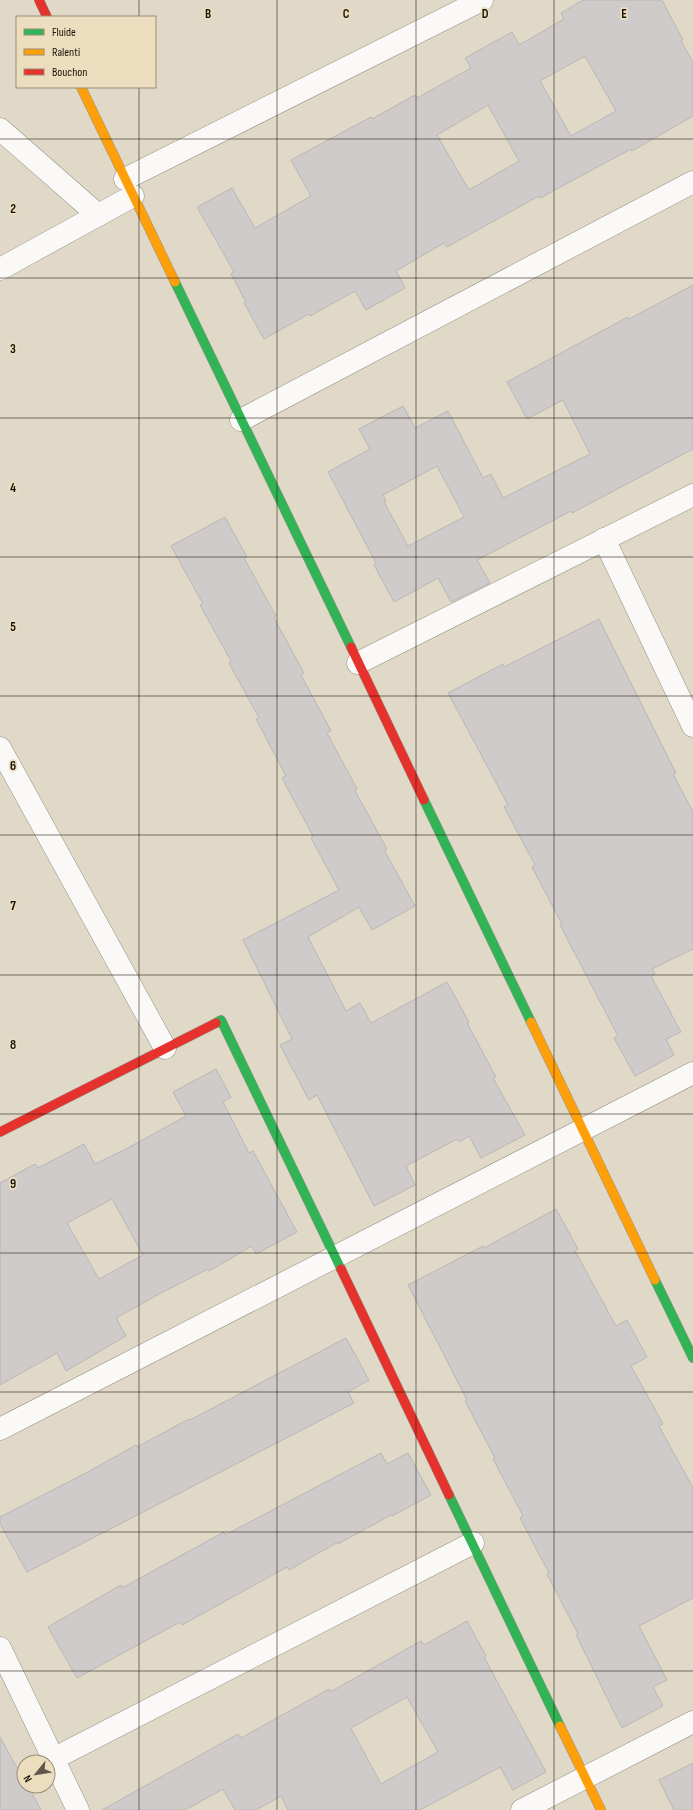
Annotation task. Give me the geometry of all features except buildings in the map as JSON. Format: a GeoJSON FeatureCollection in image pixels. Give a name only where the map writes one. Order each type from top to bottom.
{"type":"FeatureCollection","features":[{"type":"Feature","properties":{"kind":"street"},"geometry":{"type":"LineString","coordinates":[[39,0],[47,16]]}},
{"type":"Feature","properties":{"kind":"street"},"geometry":{"type":"LineString","coordinates":[[0,269],[98,215],[129,188],[482,0]]}},
{"type":"Feature","properties":{"kind":"street"},"geometry":{"type":"LineString","coordinates":[[81,88],[693,1358]]}},
{"type":"Feature","properties":{"kind":"street"},"geometry":{"type":"LineString","coordinates":[[0,129],[98,215]]}},
{"type":"Feature","properties":{"kind":"street"},"geometry":{"type":"LineString","coordinates":[[241,420],[693,182]]}},
{"type":"Feature","properties":{"kind":"street"},"geometry":{"type":"LineString","coordinates":[[358,663],[693,495]]}},
{"type":"Feature","properties":{"kind":"street"},"geometry":{"type":"LineString","coordinates":[[604,539],[693,726]]}},
{"type":"Feature","properties":{"kind":"street"},"geometry":{"type":"LineString","coordinates":[[0,748],[165,1048]]}},
{"type":"Feature","properties":{"kind":"street"},"geometry":{"type":"LineString","coordinates":[[0,1132],[221,1020],[601,1810]]}},
{"type":"Feature","properties":{"kind":"street"},"geometry":{"type":"LineString","coordinates":[[0,1429],[693,1073]]}},
{"type":"Feature","properties":{"kind":"street"},"geometry":{"type":"LineString","coordinates":[[56,1757],[473,1543]]}},
{"type":"Feature","properties":{"kind":"street"},"geometry":{"type":"LineString","coordinates":[[0,1648],[51,1754]]}},
{"type":"Feature","properties":{"kind":"street"},"geometry":{"type":"LineString","coordinates":[[522,1810],[693,1722]]}},
{"type":"Feature","properties":{"kind":"street"},"geometry":{"type":"LineString","coordinates":[[56,1765],[78,1810]]}},
{"type":"Feature","properties":{"kind":"traffic: fast"},"geometry":{"type":"LineString","coordinates":[[175,282],[351,647]]}},
{"type":"Feature","properties":{"kind":"traffic: fast"},"geometry":{"type":"LineString","coordinates":[[424,800],[531,1022]]}},
{"type":"Feature","properties":{"kind":"traffic: fast"},"geometry":{"type":"LineString","coordinates":[[216,1023],[221,1020],[341,1269]]}},
{"type":"Feature","properties":{"kind":"traffic: fast"},"geometry":{"type":"LineString","coordinates":[[655,1280],[693,1358]]}},
{"type":"Feature","properties":{"kind":"traffic: fast"},"geometry":{"type":"LineString","coordinates":[[449,1495],[560,1726]]}},
{"type":"Feature","properties":{"kind":"traffic: slow"},"geometry":{"type":"LineString","coordinates":[[81,88],[175,282]]}},
{"type":"Feature","properties":{"kind":"traffic: slow"},"geometry":{"type":"LineString","coordinates":[[531,1022],[655,1280]]}},
{"type":"Feature","properties":{"kind":"traffic: slow"},"geometry":{"type":"LineString","coordinates":[[560,1726],[601,1810]]}},
{"type":"Feature","properties":{"kind":"traffic: jam"},"geometry":{"type":"LineString","coordinates":[[39,0],[47,16]]}},
{"type":"Feature","properties":{"kind":"traffic: jam"},"geometry":{"type":"LineString","coordinates":[[351,647],[424,800]]}},
{"type":"Feature","properties":{"kind":"traffic: jam"},"geometry":{"type":"LineString","coordinates":[[0,1132],[216,1023]]}},
{"type":"Feature","properties":{"kind":"traffic: jam"},"geometry":{"type":"LineString","coordinates":[[341,1269],[449,1495]]}}]}
